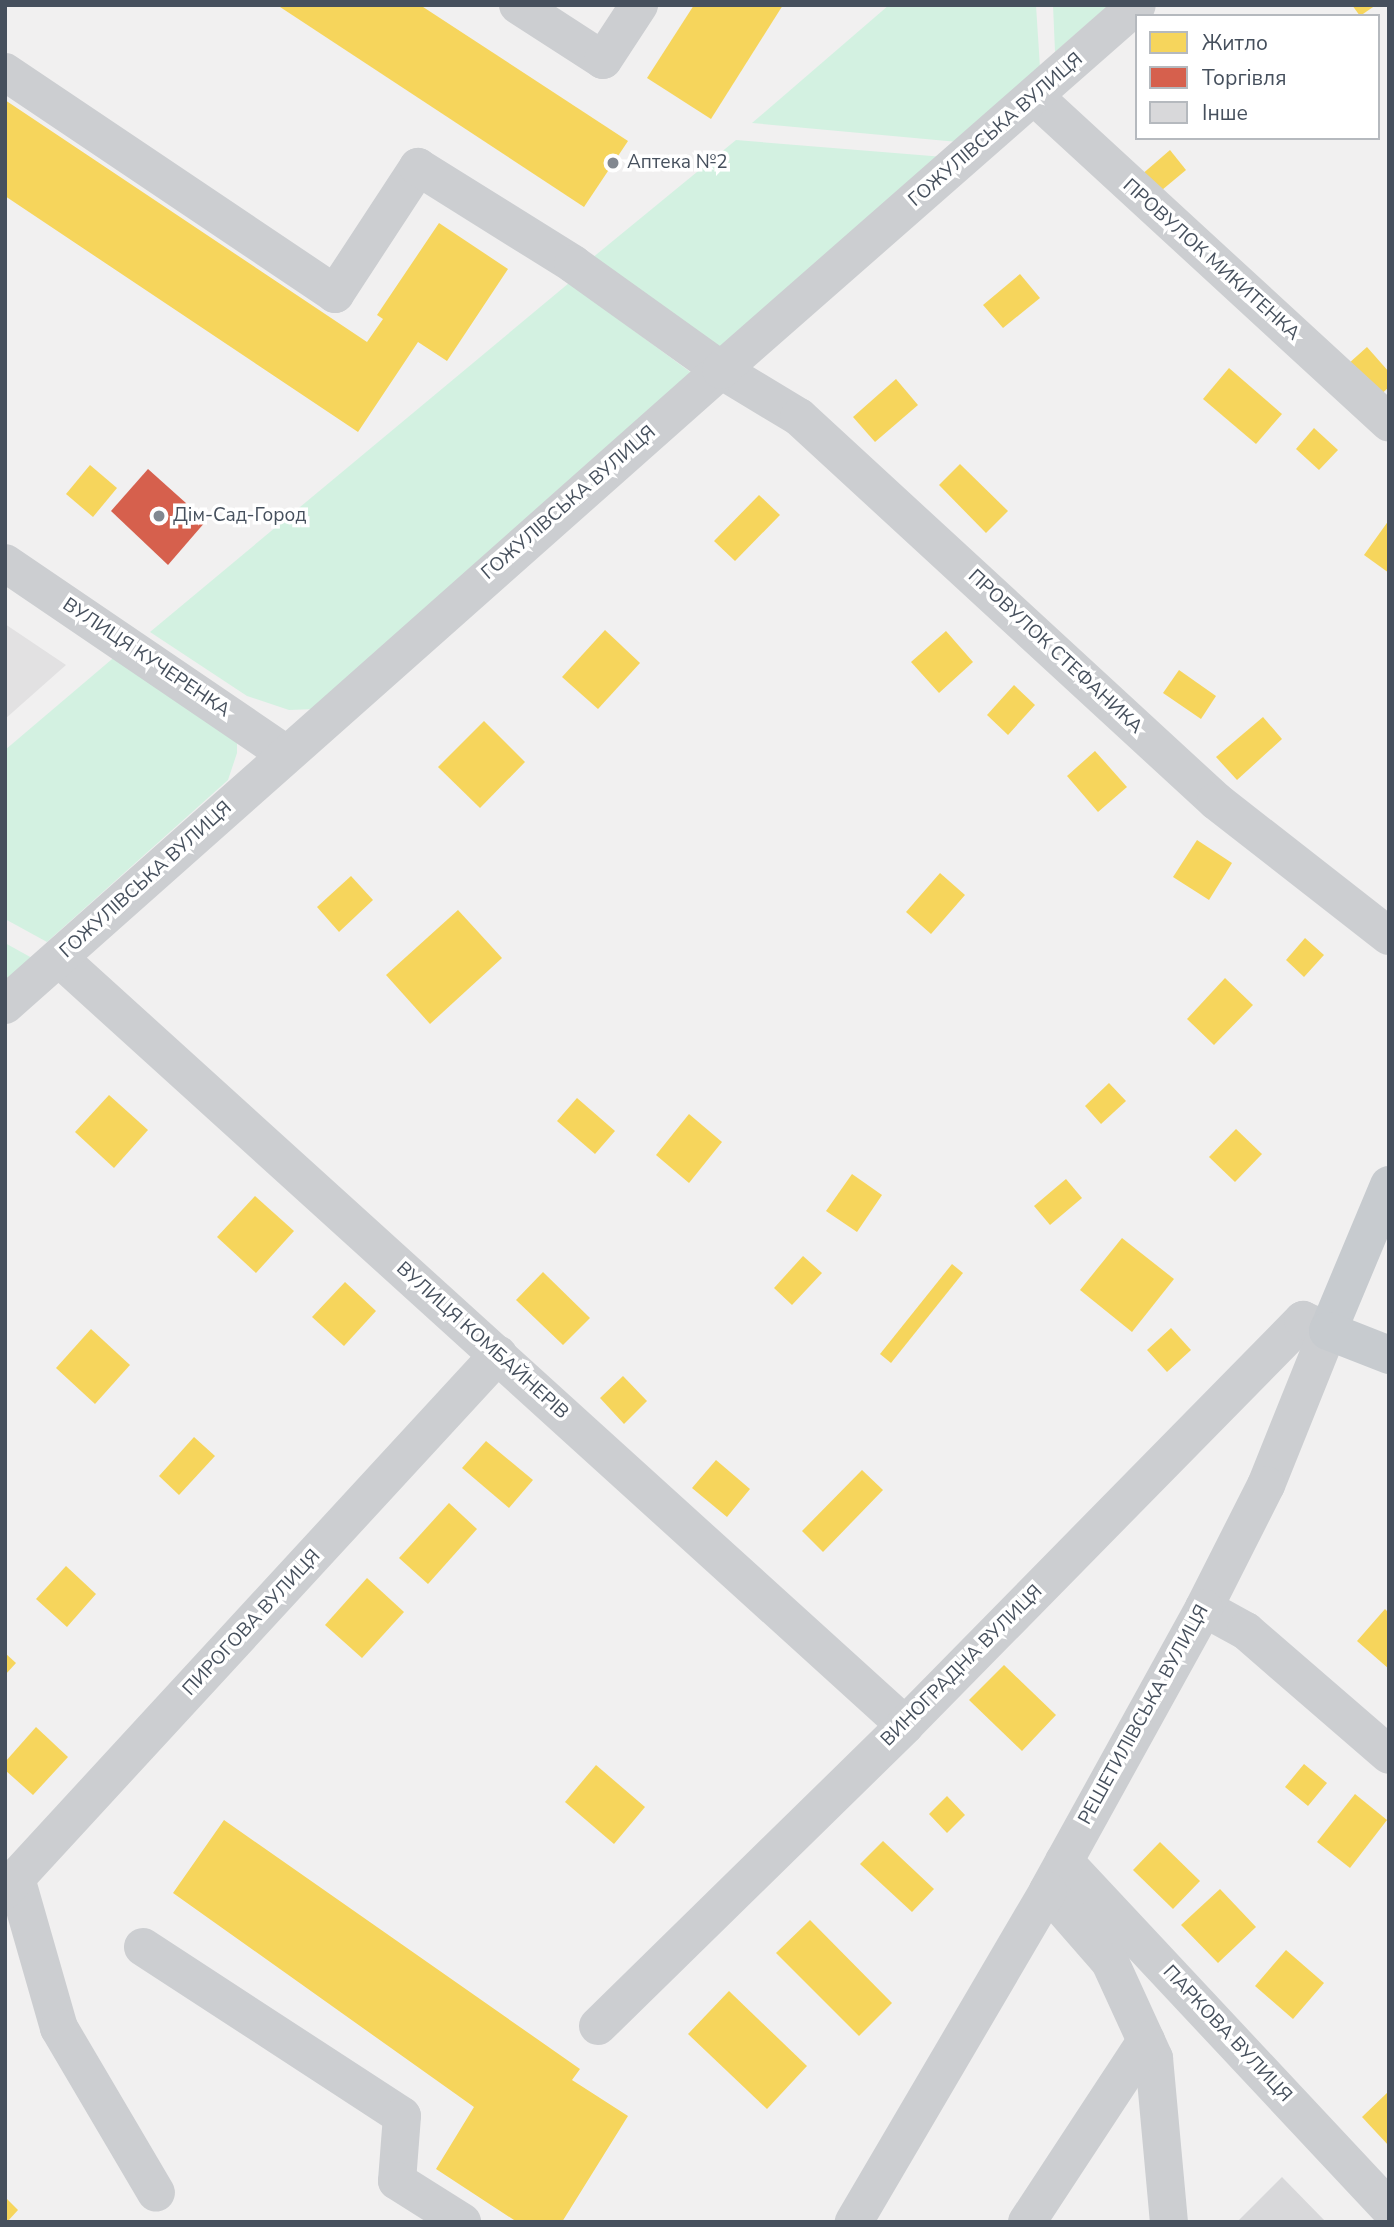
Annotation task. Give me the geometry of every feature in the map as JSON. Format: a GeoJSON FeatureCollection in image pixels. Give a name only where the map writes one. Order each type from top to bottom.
{"type":"FeatureCollection","features":[{"type":"Feature","properties":{"kind":"main road","name":"РЕШЕТИЛІВСЬКА ВУЛИЦЯ"},"geometry":{"type":"LineString","coordinates":[[1328,1331],[1389,1185]]}},
{"type":"Feature","properties":{"kind":"main road"},"geometry":{"type":"LineString","coordinates":[[1328,1331],[1389,1355]]}},
{"type":"Feature","properties":{"kind":"street"},"geometry":{"type":"LineString","coordinates":[[518,5],[603,60],[639,5]]}},
{"type":"Feature","properties":{"kind":"street","name":"ГОЖУЛІВСЬКА ВУЛИЦЯ"},"geometry":{"type":"LineString","coordinates":[[5,1006],[286,754],[1137,5]]}},
{"type":"Feature","properties":{"kind":"street","name":"ПРОВУЛОК СТЕФАНИКА"},"geometry":{"type":"LineString","coordinates":[[5,72],[335,294],[418,167],[573,264],[721,370],[799,417],[1216,801],[1389,936]]}},
{"type":"Feature","properties":{"kind":"street","name":"ПРОВУЛОК МИКИТЕНКА"},"geometry":{"type":"LineString","coordinates":[[1035,97],[1389,422]]}},
{"type":"Feature","properties":{"kind":"street","name":"ВУЛИЦЯ КУЧЕРЕНКА"},"geometry":{"type":"LineString","coordinates":[[5,563],[286,754]]}},
{"type":"Feature","properties":{"kind":"street","name":"ВУЛИЦЯ КОМБАЙНЕРІВ"},"geometry":{"type":"LineString","coordinates":[[59,958],[905,1725]]}},
{"type":"Feature","properties":{"kind":"street","name":"ВИНОГРАДНА ВУЛИЦЯ"},"geometry":{"type":"LineString","coordinates":[[598,2026],[905,1725],[1303,1320],[1328,1331]]}},
{"type":"Feature","properties":{"kind":"street","name":"РЕШЕТИЛІВСЬКА ВУЛИЦЯ"},"geometry":{"type":"LineString","coordinates":[[854,2222],[1056,1876],[1204,1608],[1266,1485],[1328,1331]]}},
{"type":"Feature","properties":{"kind":"street","name":"ПИРОГОВА ВУЛИЦЯ"},"geometry":{"type":"LineString","coordinates":[[11,1884],[498,1355]]}},
{"type":"Feature","properties":{"kind":"street"},"geometry":{"type":"LineString","coordinates":[[1204,1608],[1246,1631],[1389,1755]]}},
{"type":"Feature","properties":{"kind":"street"},"geometry":{"type":"LineString","coordinates":[[1056,1876],[1110,1962],[1154,2058],[1169,2222]]}},
{"type":"Feature","properties":{"kind":"street","name":"ПАРКОВА ВУЛИЦЯ"},"geometry":{"type":"LineString","coordinates":[[1056,1876],[1389,2208]]}},
{"type":"Feature","properties":{"kind":"street"},"geometry":{"type":"LineString","coordinates":[[11,1884],[59,2028],[156,2193]]}},
{"type":"Feature","properties":{"kind":"street"},"geometry":{"type":"LineString","coordinates":[[143,1947],[402,2116],[397,2181],[461,2222]]}},
{"type":"Feature","properties":{"kind":"street"},"geometry":{"type":"LineString","coordinates":[[1027,2222],[1146,2041]]}},
{"type":"Feature","properties":{"kind":"shaded area"},"geometry":{"type":"Polygon","coordinates":[[[5,624],[66,665],[5,719],[5,624]]]}},
{"type":"Feature","properties":{"kind":"green space"},"geometry":{"type":"Polygon","coordinates":[[[889,5],[1036,5],[1040,68],[958,142],[752,123],[889,5]]]}},
{"type":"Feature","properties":{"kind":"green space"},"geometry":{"type":"Polygon","coordinates":[[[1053,5],[1109,5],[1055,52],[1053,5]]]}},
{"type":"Feature","properties":{"kind":"green space"},"geometry":{"type":"Polygon","coordinates":[[[736,140],[944,157],[717,354],[586,263],[736,140]]]}},
{"type":"Feature","properties":{"kind":"green space"},"geometry":{"type":"Polygon","coordinates":[[[569,283],[693,374],[315,709],[289,710],[247,696],[150,632],[569,283]]]}},
{"type":"Feature","properties":{"kind":"green space"},"geometry":{"type":"Polygon","coordinates":[[[118,654],[237,738],[237,753],[228,780],[47,942],[5,919],[5,750],[118,654]]]}},
{"type":"Feature","properties":{"kind":"green space"},"geometry":{"type":"Polygon","coordinates":[[[5,943],[32,958],[5,981],[5,943]]]}},
{"type":"Feature","properties":{"kind":"building: Житло"},"geometry":{"type":"Polygon","coordinates":[[[277,5],[420,5],[628,141],[584,207],[277,5]]]}},
{"type":"Feature","properties":{"kind":"building: Житло"},"geometry":{"type":"Polygon","coordinates":[[[694,5],[783,5],[711,119],[647,78],[694,5]]]}},
{"type":"Feature","properties":{"kind":"building: Житло"},"geometry":{"type":"Polygon","coordinates":[[[1352,5],[1376,5],[1363,14],[1359,14],[1352,5]]]}},
{"type":"Feature","properties":{"kind":"building: Житло"},"geometry":{"type":"Polygon","coordinates":[[[5,100],[367,342],[383,319],[377,315],[439,223],[508,269],[447,361],[418,342],[358,432],[5,196],[5,100]]]}},
{"type":"Feature","properties":{"kind":"building: Житло"},"geometry":{"type":"Polygon","coordinates":[[[1170,150],[1186,170],[1156,195],[1140,176],[1170,150]]]}},
{"type":"Feature","properties":{"kind":"building: Житло"},"geometry":{"type":"Polygon","coordinates":[[[1020,274],[1040,298],[1003,328],[983,305],[1020,274]]]}},
{"type":"Feature","properties":{"kind":"building: Житло"},"geometry":{"type":"Polygon","coordinates":[[[1367,347],[1389,372],[1389,387],[1377,398],[1348,364],[1367,347]]]}},
{"type":"Feature","properties":{"kind":"building: Житло"},"geometry":{"type":"Polygon","coordinates":[[[1229,368],[1282,414],[1256,444],[1203,399],[1229,368]]]}},
{"type":"Feature","properties":{"kind":"building: Житло"},"geometry":{"type":"Polygon","coordinates":[[[896,379],[918,405],[875,442],[853,417],[896,379]]]}},
{"type":"Feature","properties":{"kind":"building: Житло"},"geometry":{"type":"Polygon","coordinates":[[[1314,428],[1338,450],[1319,470],[1296,449],[1314,428]]]}},
{"type":"Feature","properties":{"kind":"building: Житло"},"geometry":{"type":"Polygon","coordinates":[[[960,464],[1008,511],[986,533],[939,485],[960,464]]]}},
{"type":"Feature","properties":{"kind":"building: Житло"},"geometry":{"type":"Polygon","coordinates":[[[90,465],[117,488],[93,517],[66,494],[90,465]]]}},
{"type":"Feature","properties":{"kind":"building: Житло"},"geometry":{"type":"Polygon","coordinates":[[[759,495],[780,515],[735,561],[714,541],[759,495]]]}},
{"type":"Feature","properties":{"kind":"building: Житло"},"geometry":{"type":"Polygon","coordinates":[[[1389,520],[1389,573],[1364,555],[1389,520]]]}},
{"type":"Feature","properties":{"kind":"building: Житло"},"geometry":{"type":"Polygon","coordinates":[[[605,630],[640,663],[598,709],[562,677],[605,630]]]}},
{"type":"Feature","properties":{"kind":"building: Житло"},"geometry":{"type":"Polygon","coordinates":[[[946,631],[973,662],[939,693],[911,662],[946,631]]]}},
{"type":"Feature","properties":{"kind":"building: Житло"},"geometry":{"type":"Polygon","coordinates":[[[1179,670],[1216,696],[1201,719],[1163,693],[1179,670]]]}},
{"type":"Feature","properties":{"kind":"building: Житло"},"geometry":{"type":"Polygon","coordinates":[[[1014,685],[1035,705],[1008,735],[987,715],[1014,685]]]}},
{"type":"Feature","properties":{"kind":"building: Житло"},"geometry":{"type":"Polygon","coordinates":[[[1263,717],[1282,739],[1237,780],[1216,757],[1263,717]]]}},
{"type":"Feature","properties":{"kind":"building: Житло"},"geometry":{"type":"Polygon","coordinates":[[[484,721],[525,762],[480,808],[438,767],[484,721]]]}},
{"type":"Feature","properties":{"kind":"building: Житло"},"geometry":{"type":"Polygon","coordinates":[[[1095,751],[1127,787],[1098,812],[1067,776],[1095,751]]]}},
{"type":"Feature","properties":{"kind":"building: Житло"},"geometry":{"type":"Polygon","coordinates":[[[1197,840],[1232,863],[1209,900],[1173,877],[1197,840]]]}},
{"type":"Feature","properties":{"kind":"building: Житло"},"geometry":{"type":"Polygon","coordinates":[[[940,873],[965,895],[931,934],[906,912],[940,873]]]}},
{"type":"Feature","properties":{"kind":"building: Житло"},"geometry":{"type":"Polygon","coordinates":[[[351,876],[373,900],[339,932],[317,907],[351,876]]]}},
{"type":"Feature","properties":{"kind":"building: Житло"},"geometry":{"type":"Polygon","coordinates":[[[458,910],[502,958],[430,1024],[386,975],[458,910]]]}},
{"type":"Feature","properties":{"kind":"building: Житло"},"geometry":{"type":"Polygon","coordinates":[[[1305,938],[1324,955],[1304,977],[1286,960],[1305,938]]]}},
{"type":"Feature","properties":{"kind":"building: Житло"},"geometry":{"type":"Polygon","coordinates":[[[1225,978],[1253,1005],[1214,1045],[1187,1019],[1225,978]]]}},
{"type":"Feature","properties":{"kind":"building: Житло"},"geometry":{"type":"Polygon","coordinates":[[[1109,1083],[1126,1101],[1101,1124],[1085,1106],[1109,1083]]]}},
{"type":"Feature","properties":{"kind":"building: Житло"},"geometry":{"type":"Polygon","coordinates":[[[109,1095],[148,1130],[114,1168],[75,1132],[109,1095]]]}},
{"type":"Feature","properties":{"kind":"building: Житло"},"geometry":{"type":"Polygon","coordinates":[[[577,1098],[615,1131],[595,1154],[557,1121],[577,1098]]]}},
{"type":"Feature","properties":{"kind":"building: Житло"},"geometry":{"type":"Polygon","coordinates":[[[689,1114],[722,1142],[689,1183],[656,1155],[689,1114]]]}},
{"type":"Feature","properties":{"kind":"building: Житло"},"geometry":{"type":"Polygon","coordinates":[[[1236,1129],[1262,1154],[1235,1182],[1209,1157],[1236,1129]]]}},
{"type":"Feature","properties":{"kind":"building: Житло"},"geometry":{"type":"Polygon","coordinates":[[[852,1174],[882,1195],[857,1232],[826,1211],[852,1174]]]}},
{"type":"Feature","properties":{"kind":"building: Житло"},"geometry":{"type":"Polygon","coordinates":[[[1066,1179],[1082,1198],[1050,1225],[1034,1206],[1066,1179]]]}},
{"type":"Feature","properties":{"kind":"building: Житло"},"geometry":{"type":"Polygon","coordinates":[[[255,1196],[294,1231],[256,1273],[217,1237],[255,1196]]]}},
{"type":"Feature","properties":{"kind":"building: Житло"},"geometry":{"type":"Polygon","coordinates":[[[1122,1238],[1174,1279],[1132,1332],[1080,1290],[1122,1238]]]}},
{"type":"Feature","properties":{"kind":"building: Житло"},"geometry":{"type":"Polygon","coordinates":[[[803,1256],[822,1273],[792,1305],[774,1288],[803,1256]]]}},
{"type":"Feature","properties":{"kind":"building: Житло"},"geometry":{"type":"Polygon","coordinates":[[[952,1264],[963,1273],[891,1363],[880,1354],[952,1264]]]}},
{"type":"Feature","properties":{"kind":"building: Житло"},"geometry":{"type":"Polygon","coordinates":[[[543,1272],[590,1318],[563,1345],[516,1300],[543,1272]]]}},
{"type":"Feature","properties":{"kind":"building: Житло"},"geometry":{"type":"Polygon","coordinates":[[[345,1282],[376,1311],[344,1346],[312,1317],[345,1282]]]}},
{"type":"Feature","properties":{"kind":"building: Житло"},"geometry":{"type":"Polygon","coordinates":[[[1171,1328],[1191,1350],[1167,1372],[1147,1350],[1171,1328]]]}},
{"type":"Feature","properties":{"kind":"building: Житло"},"geometry":{"type":"Polygon","coordinates":[[[91,1329],[130,1365],[95,1404],[56,1368],[91,1329]]]}},
{"type":"Feature","properties":{"kind":"building: Житло"},"geometry":{"type":"Polygon","coordinates":[[[623,1376],[647,1401],[624,1424],[600,1398],[623,1376]]]}},
{"type":"Feature","properties":{"kind":"building: Житло"},"geometry":{"type":"Polygon","coordinates":[[[194,1437],[215,1456],[179,1495],[159,1476],[194,1437]]]}},
{"type":"Feature","properties":{"kind":"building: Житло"},"geometry":{"type":"Polygon","coordinates":[[[486,1441],[533,1480],[509,1508],[462,1468],[486,1441]]]}},
{"type":"Feature","properties":{"kind":"building: Житло"},"geometry":{"type":"Polygon","coordinates":[[[716,1460],[750,1489],[727,1517],[692,1488],[716,1460]]]}},
{"type":"Feature","properties":{"kind":"building: Житло"},"geometry":{"type":"Polygon","coordinates":[[[862,1470],[883,1490],[823,1552],[802,1531],[862,1470]]]}},
{"type":"Feature","properties":{"kind":"building: Житло"},"geometry":{"type":"Polygon","coordinates":[[[449,1503],[477,1529],[428,1584],[399,1558],[449,1503]]]}},
{"type":"Feature","properties":{"kind":"building: Житло"},"geometry":{"type":"Polygon","coordinates":[[[66,1566],[96,1594],[67,1627],[36,1599],[66,1566]]]}},
{"type":"Feature","properties":{"kind":"building: Житло"},"geometry":{"type":"Polygon","coordinates":[[[367,1578],[404,1612],[362,1658],[325,1625],[367,1578]]]}},
{"type":"Feature","properties":{"kind":"building: Житло"},"geometry":{"type":"Polygon","coordinates":[[[1385,1609],[1389,1613],[1389,1669],[1357,1641],[1385,1609]]]}},
{"type":"Feature","properties":{"kind":"building: Житло"},"geometry":{"type":"Polygon","coordinates":[[[5,1653],[16,1663],[5,1675],[5,1653]]]}},
{"type":"Feature","properties":{"kind":"building: Житло"},"geometry":{"type":"Polygon","coordinates":[[[1004,1665],[1056,1715],[1022,1751],[969,1700],[1004,1665]]]}},
{"type":"Feature","properties":{"kind":"building: Житло"},"geometry":{"type":"Polygon","coordinates":[[[36,1727],[68,1757],[33,1795],[5,1770],[5,1762],[36,1727]]]}},
{"type":"Feature","properties":{"kind":"building: Житло"},"geometry":{"type":"Polygon","coordinates":[[[1304,1764],[1327,1783],[1308,1806],[1285,1787],[1304,1764]]]}},
{"type":"Feature","properties":{"kind":"building: Житло"},"geometry":{"type":"Polygon","coordinates":[[[596,1765],[645,1807],[614,1844],[565,1802],[596,1765]]]}},
{"type":"Feature","properties":{"kind":"building: Житло"},"geometry":{"type":"Polygon","coordinates":[[[1355,1794],[1387,1820],[1350,1868],[1317,1842],[1355,1794]]]}},
{"type":"Feature","properties":{"kind":"building: Житло"},"geometry":{"type":"Polygon","coordinates":[[[947,1796],[965,1815],[947,1833],[929,1814],[947,1796]]]}},
{"type":"Feature","properties":{"kind":"building: Житло"},"geometry":{"type":"Polygon","coordinates":[[[224,1820],[580,2069],[572,2080],[628,2116],[562,2222],[517,2222],[436,2169],[474,2107],[173,1893],[224,1820]]]}},
{"type":"Feature","properties":{"kind":"building: Житло"},"geometry":{"type":"Polygon","coordinates":[[[883,1841],[934,1889],[912,1912],[860,1864],[883,1841]]]}},
{"type":"Feature","properties":{"kind":"building: Житло"},"geometry":{"type":"Polygon","coordinates":[[[1160,1842],[1200,1881],[1173,1909],[1133,1870],[1160,1842]]]}},
{"type":"Feature","properties":{"kind":"building: Житло"},"geometry":{"type":"Polygon","coordinates":[[[1220,1889],[1256,1927],[1218,1963],[1181,1925],[1220,1889]]]}},
{"type":"Feature","properties":{"kind":"building: Житло"},"geometry":{"type":"Polygon","coordinates":[[[810,1920],[892,2003],[859,2036],[776,1953],[810,1920]]]}},
{"type":"Feature","properties":{"kind":"building: Житло"},"geometry":{"type":"Polygon","coordinates":[[[1286,1950],[1324,1983],[1293,2019],[1255,1986],[1286,1950]]]}},
{"type":"Feature","properties":{"kind":"building: Житло"},"geometry":{"type":"Polygon","coordinates":[[[729,1991],[807,2066],[767,2109],[688,2034],[729,1991]]]}},
{"type":"Feature","properties":{"kind":"building: Житло"},"geometry":{"type":"Polygon","coordinates":[[[1389,2091],[1389,2146],[1362,2117],[1389,2091]]]}},
{"type":"Feature","properties":{"kind":"building: Житло"},"geometry":{"type":"Polygon","coordinates":[[[5,2197],[18,2210],[7,2222],[5,2222],[5,2197]]]}},
{"type":"Feature","properties":{"kind":"building: Торгівля","name":"Дім-Сад-Город"},"geometry":{"type":"Polygon","coordinates":[[[148,469],[206,521],[168,565],[111,511],[148,469]]]}},
{"type":"Feature","properties":{"kind":"building: Інше"},"geometry":{"type":"Polygon","coordinates":[[[1282,2177],[1326,2222],[1237,2222],[1282,2177]]]}},
{"type":"Feature","properties":{"kind":"place","name":"Аптека №2"},"geometry":{"type":"Point","coordinates":[613,163]}},
{"type":"Feature","properties":{"kind":"place","name":"Дім-Сад-Город"},"geometry":{"type":"Point","coordinates":[159,516]}}]}
